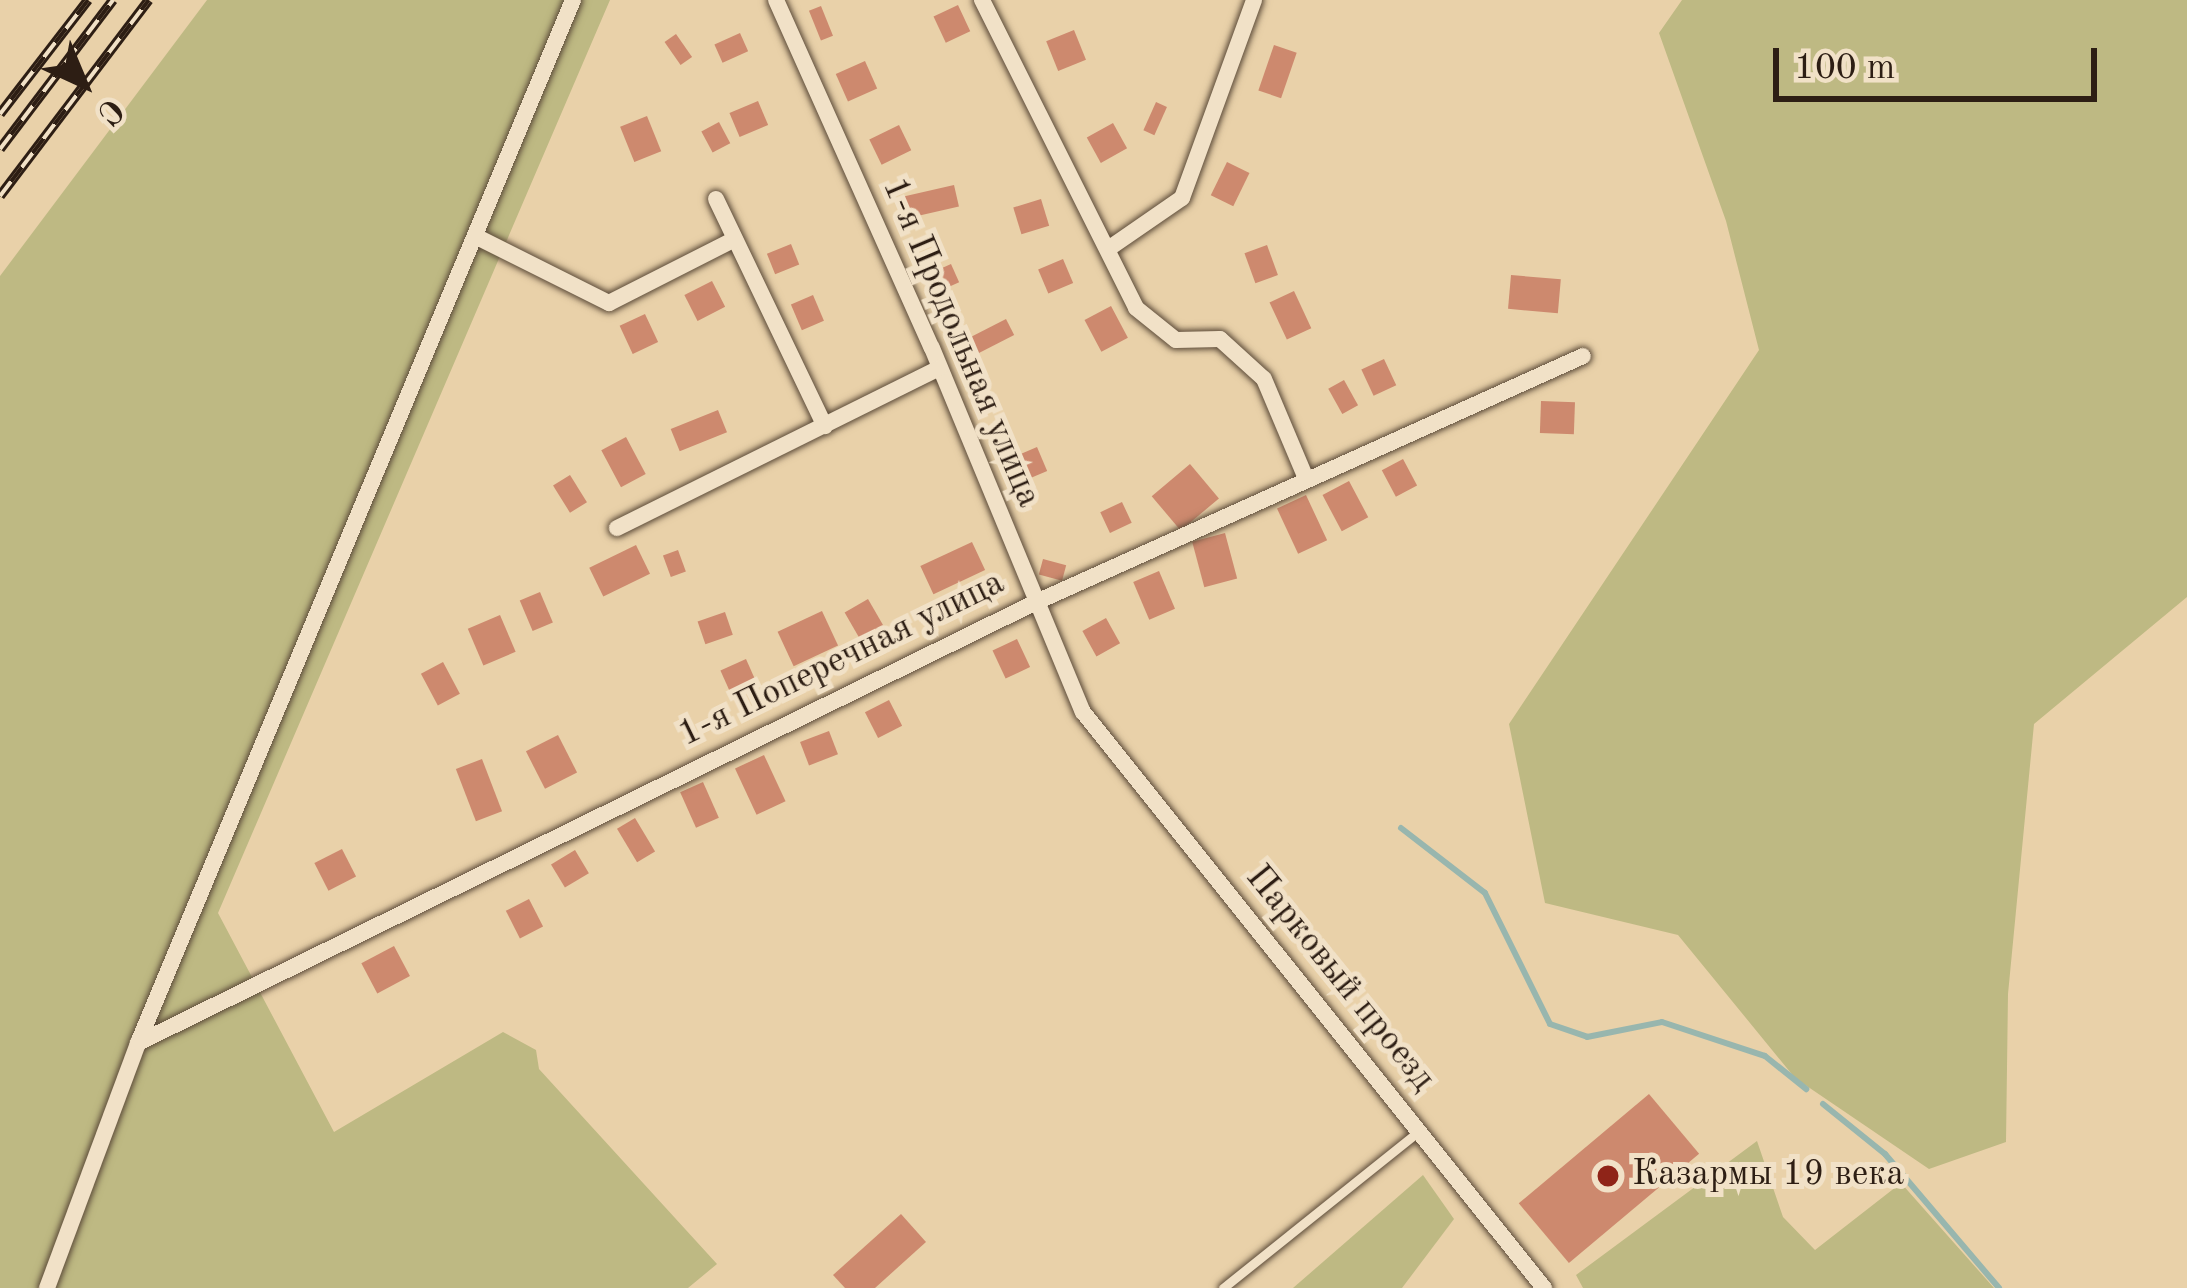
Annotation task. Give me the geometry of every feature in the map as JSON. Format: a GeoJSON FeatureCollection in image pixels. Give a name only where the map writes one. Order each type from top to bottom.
{"type":"FeatureCollection","features":[{"type":"Feature","properties":{"kind":"street"},"geometry":{"type":"LineString","coordinates":[[47,1288],[138,1043],[573,0]]}},
{"type":"Feature","properties":{"kind":"street","name":"1-я Продольная улица"},"geometry":{"type":"LineString","coordinates":[[776,0],[940,368],[1032,604],[1083,712]]}},
{"type":"Feature","properties":{"kind":"street"},"geometry":{"type":"LineString","coordinates":[[982,0],[1136,308],[1176,340],[1220,339],[1264,379],[1305,476]]}},
{"type":"Feature","properties":{"kind":"street"},"geometry":{"type":"LineString","coordinates":[[1108,248],[1182,198],[1254,0]]}},
{"type":"Feature","properties":{"kind":"street"},"geometry":{"type":"LineString","coordinates":[[716,199],[825,426]]}},
{"type":"Feature","properties":{"kind":"street"},"geometry":{"type":"LineString","coordinates":[[475,236],[609,303],[735,239]]}},
{"type":"Feature","properties":{"kind":"street","name":"1-я Поперечная улица"},"geometry":{"type":"LineString","coordinates":[[138,1043],[1032,604],[1305,476],[1583,356]]}},
{"type":"Feature","properties":{"kind":"street"},"geometry":{"type":"LineString","coordinates":[[617,529],[940,368]]}},
{"type":"Feature","properties":{"kind":"street","name":"Парковый проезд"},"geometry":{"type":"LineString","coordinates":[[1083,712],[1544,1288]]}},
{"type":"Feature","properties":{"kind":"lane"},"geometry":{"type":"LineString","coordinates":[[1222,1288],[1419,1130]]}},
{"type":"Feature","properties":{"kind":"shaded area"},"geometry":{"type":"Polygon","coordinates":[[[207,0],[610,0],[218,913],[334,1132],[503,1032],[536,1050],[539,1069],[717,1264],[688,1288],[0,1288],[0,276],[207,0]]]}},
{"type":"Feature","properties":{"kind":"shaded area"},"geometry":{"type":"Polygon","coordinates":[[[1682,0],[2187,0],[2187,597],[2034,724],[2008,994],[2006,1142],[1929,1169],[1795,1078],[1678,935],[1545,903],[1509,724],[1759,350],[1726,221],[1659,33],[1682,0]]]}},
{"type":"Feature","properties":{"kind":"shaded area"},"geometry":{"type":"Polygon","coordinates":[[[1757,1141],[1783,1217],[1815,1250],[1901,1183],[1994,1288],[1583,1288],[1576,1275],[1757,1141]]]}},
{"type":"Feature","properties":{"kind":"shaded area"},"geometry":{"type":"Polygon","coordinates":[[[1423,1175],[1454,1219],[1402,1288],[1293,1288],[1423,1175]]]}},
{"type":"Feature","properties":{"kind":"building"},"geometry":{"type":"Polygon","coordinates":[[[958,5],[970,31],[946,43],[934,16],[958,5]]]}},
{"type":"Feature","properties":{"kind":"building"},"geometry":{"type":"Polygon","coordinates":[[[821,6],[833,36],[821,41],[809,11],[821,6]]]}},
{"type":"Feature","properties":{"kind":"building"},"geometry":{"type":"Polygon","coordinates":[[[1074,30],[1086,60],[1058,71],[1046,41],[1074,30]]]}},
{"type":"Feature","properties":{"kind":"building"},"geometry":{"type":"Polygon","coordinates":[[[740,33],[748,51],[723,63],[714,44],[740,33]]]}},
{"type":"Feature","properties":{"kind":"building"},"geometry":{"type":"Polygon","coordinates":[[[676,34],[692,57],[681,65],[665,42],[676,34]]]}},
{"type":"Feature","properties":{"kind":"building"},"geometry":{"type":"Polygon","coordinates":[[[1274,45],[1297,53],[1281,98],[1258,90],[1274,45]]]}},
{"type":"Feature","properties":{"kind":"building"},"geometry":{"type":"Polygon","coordinates":[[[865,61],[877,88],[848,101],[836,74],[865,61]]]}},
{"type":"Feature","properties":{"kind":"building"},"geometry":{"type":"Polygon","coordinates":[[[758,101],[768,125],[740,137],[729,113],[758,101]]]}},
{"type":"Feature","properties":{"kind":"building"},"geometry":{"type":"Polygon","coordinates":[[[1156,102],[1167,107],[1154,135],[1143,130],[1156,102]]]}},
{"type":"Feature","properties":{"kind":"building"},"geometry":{"type":"Polygon","coordinates":[[[647,116],[661,151],[634,162],[620,127],[647,116]]]}},
{"type":"Feature","properties":{"kind":"building"},"geometry":{"type":"Polygon","coordinates":[[[719,122],[730,143],[713,153],[701,131],[719,122]]]}},
{"type":"Feature","properties":{"kind":"building"},"geometry":{"type":"Polygon","coordinates":[[[1113,123],[1127,148],[1101,163],[1087,138],[1113,123]]]}},
{"type":"Feature","properties":{"kind":"building"},"geometry":{"type":"Polygon","coordinates":[[[899,125],[911,150],[882,165],[869,139],[899,125]]]}},
{"type":"Feature","properties":{"kind":"building"},"geometry":{"type":"Polygon","coordinates":[[[1227,162],[1249,173],[1233,206],[1211,195],[1227,162]]]}},
{"type":"Feature","properties":{"kind":"building"},"geometry":{"type":"Polygon","coordinates":[[[954,185],[959,206],[905,219],[900,197],[954,185]]]}},
{"type":"Feature","properties":{"kind":"building"},"geometry":{"type":"Polygon","coordinates":[[[1041,199],[1049,226],[1021,234],[1013,207],[1041,199]]]}},
{"type":"Feature","properties":{"kind":"building"},"geometry":{"type":"Polygon","coordinates":[[[791,244],[799,264],[775,274],[767,254],[791,244]]]}},
{"type":"Feature","properties":{"kind":"building"},"geometry":{"type":"Polygon","coordinates":[[[1267,245],[1278,275],[1255,283],[1244,253],[1267,245]]]}},
{"type":"Feature","properties":{"kind":"building"},"geometry":{"type":"Polygon","coordinates":[[[1063,259],[1073,283],[1048,293],[1038,270],[1063,259]]]}},
{"type":"Feature","properties":{"kind":"building"},"geometry":{"type":"Polygon","coordinates":[[[951,264],[959,282],[936,292],[928,274],[951,264]]]}},
{"type":"Feature","properties":{"kind":"building"},"geometry":{"type":"Polygon","coordinates":[[[1511,275],[1561,279],[1558,313],[1508,309],[1511,275]]]}},
{"type":"Feature","properties":{"kind":"building"},"geometry":{"type":"Polygon","coordinates":[[[712,281],[725,307],[698,321],[684,295],[712,281]]]}},
{"type":"Feature","properties":{"kind":"building"},"geometry":{"type":"Polygon","coordinates":[[[1294,291],[1311,328],[1287,340],[1270,302],[1294,291]]]}},
{"type":"Feature","properties":{"kind":"building"},"geometry":{"type":"Polygon","coordinates":[[[813,295],[824,321],[802,330],[791,304],[813,295]]]}},
{"type":"Feature","properties":{"kind":"building"},"geometry":{"type":"Polygon","coordinates":[[[1111,306],[1128,338],[1101,352],[1085,320],[1111,306]]]}},
{"type":"Feature","properties":{"kind":"building"},"geometry":{"type":"Polygon","coordinates":[[[645,314],[658,342],[633,354],[620,326],[645,314]]]}},
{"type":"Feature","properties":{"kind":"building"},"geometry":{"type":"Polygon","coordinates":[[[1006,319],[1014,335],[964,360],[956,344],[1006,319]]]}},
{"type":"Feature","properties":{"kind":"building"},"geometry":{"type":"Polygon","coordinates":[[[1384,359],[1396,385],[1374,396],[1361,370],[1384,359]]]}},
{"type":"Feature","properties":{"kind":"building"},"geometry":{"type":"Polygon","coordinates":[[[1344,380],[1358,405],[1342,414],[1328,389],[1344,380]]]}},
{"type":"Feature","properties":{"kind":"building"},"geometry":{"type":"Polygon","coordinates":[[[1541,401],[1575,402],[1574,434],[1540,433],[1541,401]]]}},
{"type":"Feature","properties":{"kind":"building"},"geometry":{"type":"Polygon","coordinates":[[[718,410],[727,432],[680,451],[671,429],[718,410]]]}},
{"type":"Feature","properties":{"kind":"building"},"geometry":{"type":"Polygon","coordinates":[[[626,437],[646,474],[621,487],[601,450],[626,437]]]}},
{"type":"Feature","properties":{"kind":"building"},"geometry":{"type":"Polygon","coordinates":[[[1037,447],[1047,471],[1022,481],[1012,458],[1037,447]]]}},
{"type":"Feature","properties":{"kind":"building"},"geometry":{"type":"Polygon","coordinates":[[[1403,459],[1417,485],[1396,497],[1382,470],[1403,459]]]}},
{"type":"Feature","properties":{"kind":"building"},"geometry":{"type":"Polygon","coordinates":[[[1190,464],[1219,498],[1181,531],[1152,496],[1190,464]]]}},
{"type":"Feature","properties":{"kind":"building"},"geometry":{"type":"Polygon","coordinates":[[[570,475],[587,502],[570,513],[553,486],[570,475]]]}},
{"type":"Feature","properties":{"kind":"building"},"geometry":{"type":"Polygon","coordinates":[[[1349,481],[1368,517],[1342,531],[1323,495],[1349,481]]]}},
{"type":"Feature","properties":{"kind":"building"},"geometry":{"type":"Polygon","coordinates":[[[1306,495],[1327,540],[1298,554],[1277,509],[1306,495]]]}},
{"type":"Feature","properties":{"kind":"building"},"geometry":{"type":"Polygon","coordinates":[[[1122,502],[1132,523],[1110,533],[1100,512],[1122,502]]]}},
{"type":"Feature","properties":{"kind":"building"},"geometry":{"type":"Polygon","coordinates":[[[1225,533],[1237,578],[1204,587],[1192,542],[1225,533]]]}},
{"type":"Feature","properties":{"kind":"building"},"geometry":{"type":"Polygon","coordinates":[[[972,542],[985,570],[933,594],[920,566],[972,542]]]}},
{"type":"Feature","properties":{"kind":"building"},"geometry":{"type":"Polygon","coordinates":[[[636,545],[650,574],[603,597],[589,568],[636,545]]]}},
{"type":"Feature","properties":{"kind":"building"},"geometry":{"type":"Polygon","coordinates":[[[678,550],[686,572],[671,577],[663,555],[678,550]]]}},
{"type":"Feature","properties":{"kind":"building"},"geometry":{"type":"Polygon","coordinates":[[[1043,559],[1066,565],[1062,581],[1039,574],[1043,559]]]}},
{"type":"Feature","properties":{"kind":"building"},"geometry":{"type":"Polygon","coordinates":[[[1159,571],[1175,609],[1149,620],[1133,582],[1159,571]]]}},
{"type":"Feature","properties":{"kind":"building"},"geometry":{"type":"Polygon","coordinates":[[[540,592],[553,622],[533,631],[520,601],[540,592]]]}},
{"type":"Feature","properties":{"kind":"building"},"geometry":{"type":"Polygon","coordinates":[[[868,599],[883,625],[860,638],[845,612],[868,599]]]}},
{"type":"Feature","properties":{"kind":"building"},"geometry":{"type":"Polygon","coordinates":[[[822,611],[838,645],[794,666],[778,632],[822,611]]]}},
{"type":"Feature","properties":{"kind":"building"},"geometry":{"type":"Polygon","coordinates":[[[725,612],[733,635],[705,644],[698,621],[725,612]]]}},
{"type":"Feature","properties":{"kind":"building"},"geometry":{"type":"Polygon","coordinates":[[[500,615],[516,652],[483,665],[468,629],[500,615]]]}},
{"type":"Feature","properties":{"kind":"building"},"geometry":{"type":"Polygon","coordinates":[[[1106,618],[1120,643],[1096,656],[1082,631],[1106,618]]]}},
{"type":"Feature","properties":{"kind":"building"},"geometry":{"type":"Polygon","coordinates":[[[1017,639],[1030,667],[1006,679],[993,650],[1017,639]]]}},
{"type":"Feature","properties":{"kind":"building"},"geometry":{"type":"Polygon","coordinates":[[[746,659],[757,684],[731,695],[720,670],[746,659]]]}},
{"type":"Feature","properties":{"kind":"building"},"geometry":{"type":"Polygon","coordinates":[[[443,662],[460,694],[438,706],[421,674],[443,662]]]}},
{"type":"Feature","properties":{"kind":"building"},"geometry":{"type":"Polygon","coordinates":[[[889,700],[902,726],[878,738],[865,712],[889,700]]]}},
{"type":"Feature","properties":{"kind":"building"},"geometry":{"type":"Polygon","coordinates":[[[829,731],[838,754],[809,765],[800,742],[829,731]]]}},
{"type":"Feature","properties":{"kind":"building"},"geometry":{"type":"Polygon","coordinates":[[[558,735],[577,772],[545,789],[526,751],[558,735]]]}},
{"type":"Feature","properties":{"kind":"building"},"geometry":{"type":"Polygon","coordinates":[[[764,755],[786,801],[757,815],[735,769],[764,755]]]}},
{"type":"Feature","properties":{"kind":"building"},"geometry":{"type":"Polygon","coordinates":[[[482,759],[502,811],[476,821],[456,769],[482,759]]]}},
{"type":"Feature","properties":{"kind":"building"},"geometry":{"type":"Polygon","coordinates":[[[703,782],[719,818],[696,828],[680,792],[703,782]]]}},
{"type":"Feature","properties":{"kind":"building"},"geometry":{"type":"Polygon","coordinates":[[[635,818],[655,851],[637,862],[617,829],[635,818]]]}},
{"type":"Feature","properties":{"kind":"building"},"geometry":{"type":"Polygon","coordinates":[[[342,849],[356,877],[328,891],[314,863],[342,849]]]}},
{"type":"Feature","properties":{"kind":"building"},"geometry":{"type":"Polygon","coordinates":[[[575,850],[589,873],[565,888],[551,864],[575,850]]]}},
{"type":"Feature","properties":{"kind":"building"},"geometry":{"type":"Polygon","coordinates":[[[529,899],[543,927],[520,938],[506,911],[529,899]]]}},
{"type":"Feature","properties":{"kind":"building"},"geometry":{"type":"Polygon","coordinates":[[[394,946],[410,976],[377,993],[361,963],[394,946]]]}},
{"type":"Feature","properties":{"kind":"building","name":"Казармы 19 века"},"geometry":{"type":"Polygon","coordinates":[[[1649,1094],[1699,1154],[1569,1263],[1519,1203],[1649,1094]]]}},
{"type":"Feature","properties":{"kind":"building"},"geometry":{"type":"Polygon","coordinates":[[[901,1214],[926,1242],[875,1288],[845,1288],[833,1275],[901,1214]]]}},
{"type":"Feature","properties":{"kind":"waterway"},"geometry":{"type":"LineString","coordinates":[[1401,828],[1485,893],[1550,1024],[1587,1037],[1662,1022],[1765,1056],[1806,1089]]}},
{"type":"Feature","properties":{"kind":"waterway"},"geometry":{"type":"LineString","coordinates":[[1823,1104],[1885,1154],[1999,1288]]}},
{"type":"Feature","properties":{"kind":"railway"},"geometry":{"type":"LineString","coordinates":[[0,114],[88,0]]}},
{"type":"Feature","properties":{"kind":"railway"},"geometry":{"type":"LineString","coordinates":[[0,149],[113,0]]}},
{"type":"Feature","properties":{"kind":"railway"},"geometry":{"type":"LineString","coordinates":[[0,196],[149,0]]}},
{"type":"Feature","properties":{"kind":"place","name":"Казармы 19 века"},"geometry":{"type":"Point","coordinates":[1608,1176]}}]}
